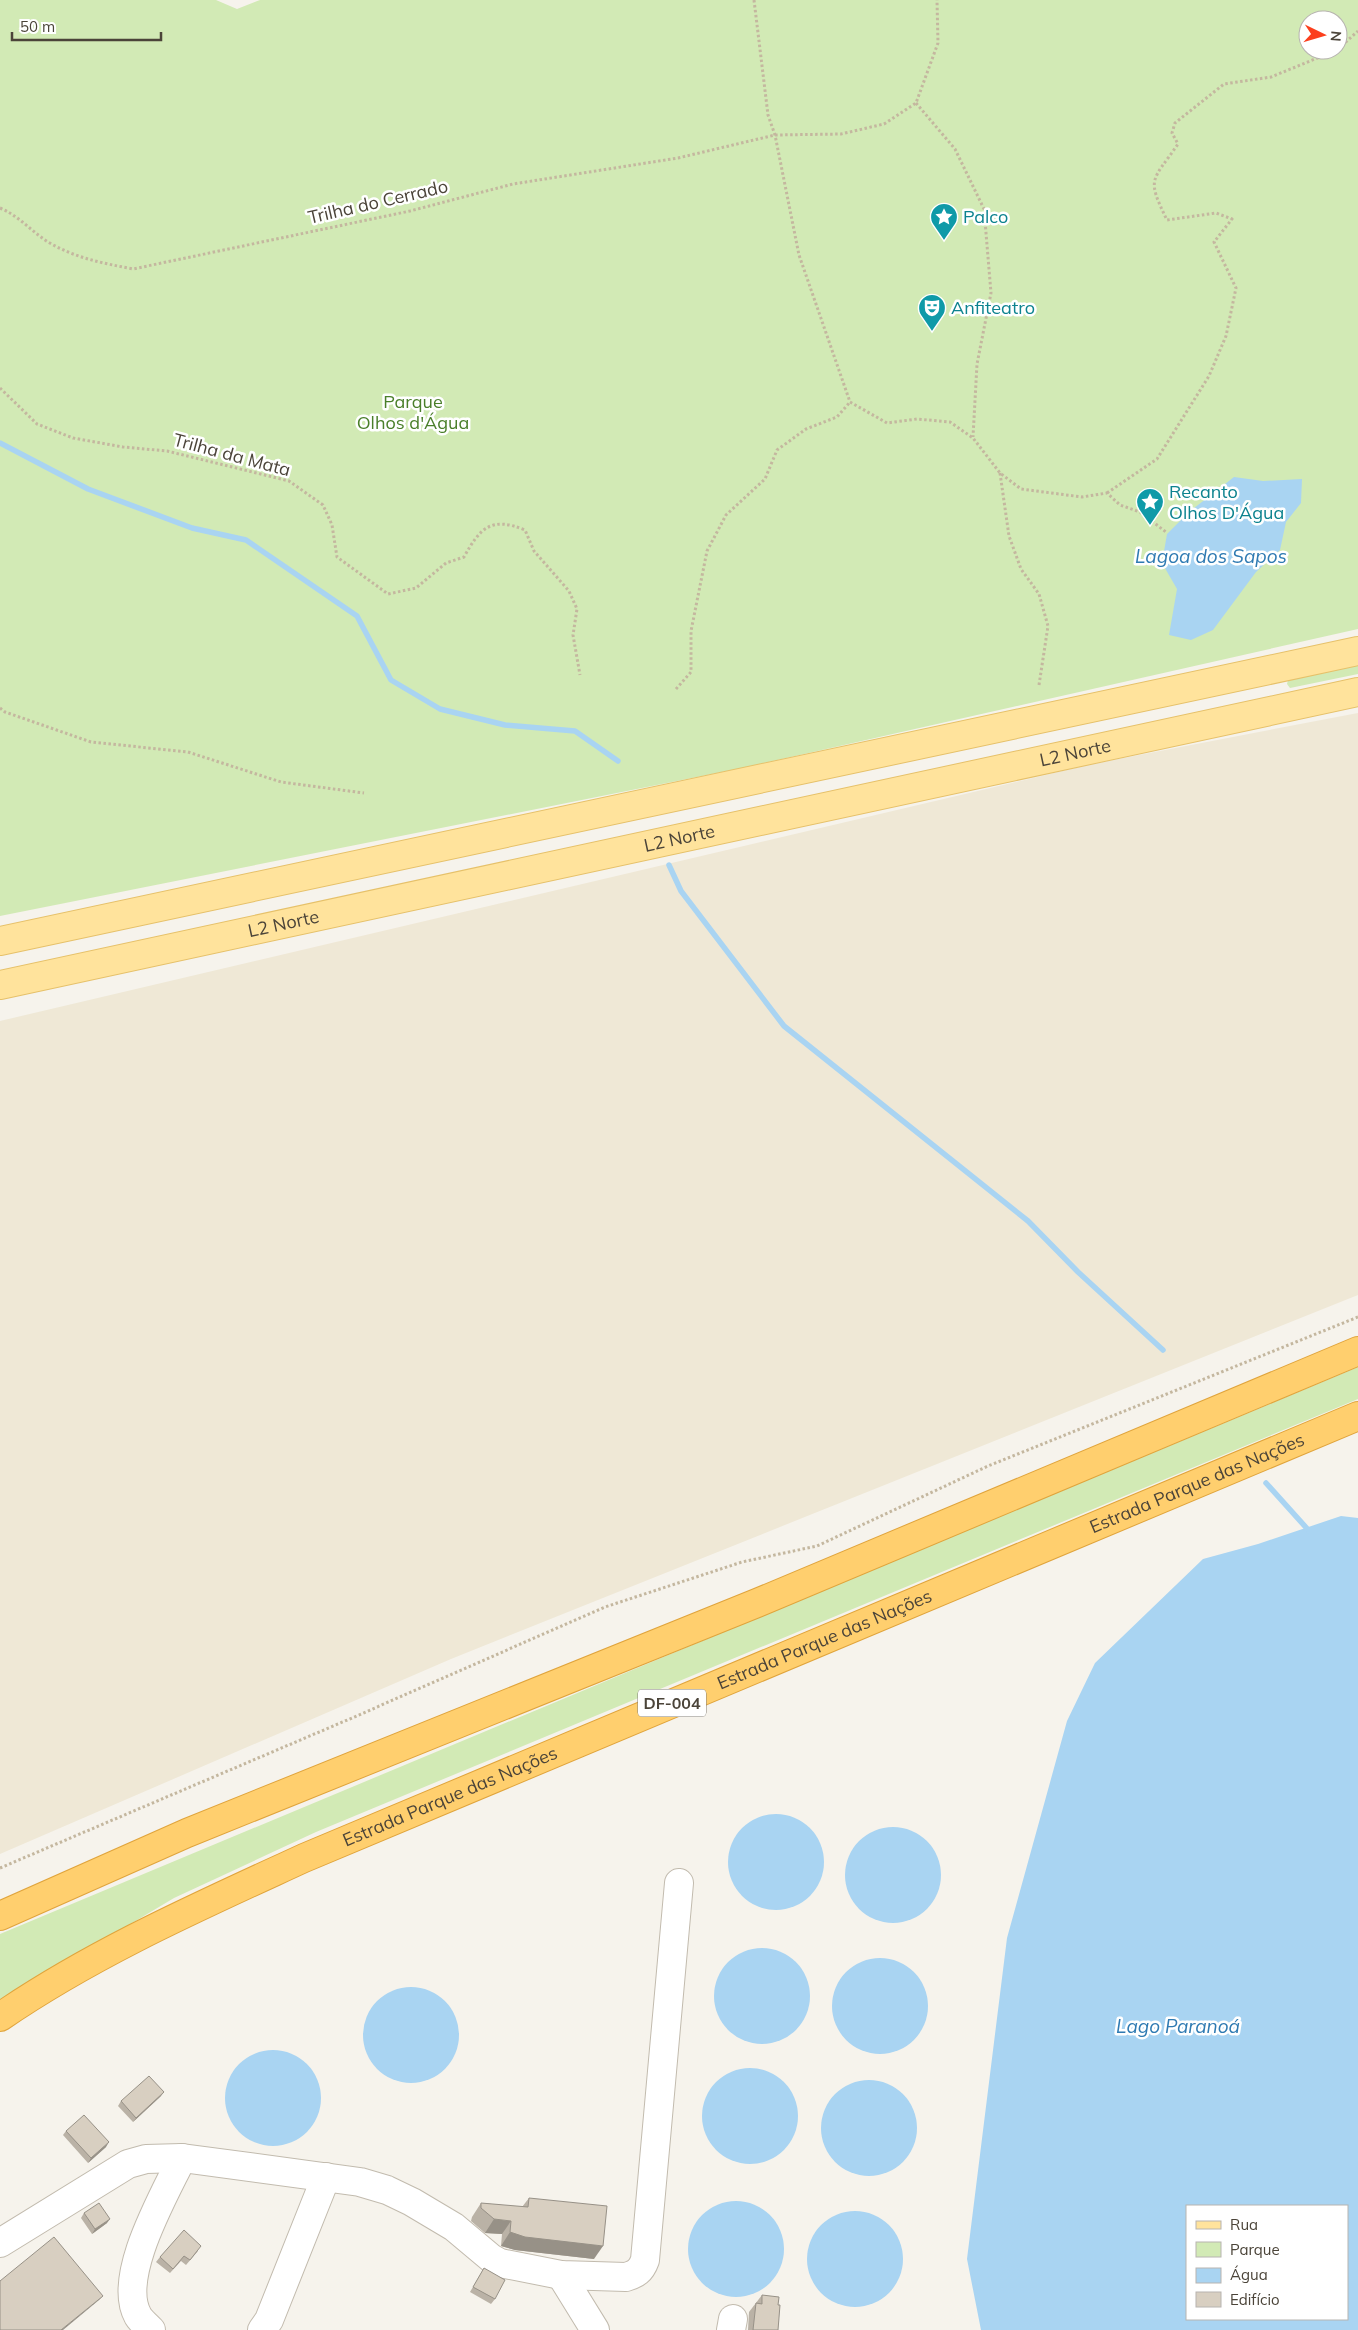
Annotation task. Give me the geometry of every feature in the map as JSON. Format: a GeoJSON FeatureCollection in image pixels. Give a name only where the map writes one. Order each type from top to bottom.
{"type":"FeatureCollection","features":[{"type":"Feature","properties":{"kind":"highway"},"geometry":{"type":"LineString","coordinates":[[0,1916],[187,1833],[758,1603],[1358,1352]]}},
{"type":"Feature","properties":{"kind":"highway","name":"Estrada Parque das Nações"},"geometry":{"type":"LineString","coordinates":[[0,2017],[67,1976],[142,1934],[304,1858],[1358,1416]]}},
{"type":"Feature","properties":{"kind":"main road"},"geometry":{"type":"LineString","coordinates":[[0,942],[1358,651]]}},
{"type":"Feature","properties":{"kind":"main road"},"geometry":{"type":"LineString","coordinates":[[1266,672],[1274,711]]}},
{"type":"Feature","properties":{"kind":"main road","name":"L2 Norte"},"geometry":{"type":"LineString","coordinates":[[0,985],[1358,692]]}},
{"type":"Feature","properties":{"kind":"lane"},"geometry":{"type":"LineString","coordinates":[[0,2243],[128,2164],[146,2159],[182,2158],[360,2182],[387,2190],[412,2202],[454,2227],[491,2258],[500,2263],[561,2275],[626,2277],[639,2271],[645,2260],[679,1883]]}},
{"type":"Feature","properties":{"kind":"lane"},"geometry":{"type":"LineString","coordinates":[[151,2330],[138,2315],[132,2289],[135,2270],[139,2250],[182,2158]]}},
{"type":"Feature","properties":{"kind":"lane"},"geometry":{"type":"LineString","coordinates":[[262,2330],[269,2320],[326,2177]]}},
{"type":"Feature","properties":{"kind":"lane"},"geometry":{"type":"LineString","coordinates":[[561,2275],[595,2330]]}},
{"type":"Feature","properties":{"kind":"path"},"geometry":{"type":"LineString","coordinates":[[754,0],[768,115],[775,135],[799,255],[850,402],[887,423],[917,419],[950,422],[973,438],[1000,473],[1021,488],[1082,497],[1106,493],[1157,459],[1209,376],[1226,336],[1236,288],[1214,242],[1232,219],[1216,213],[1167,220],[1153,191],[1153,179],[1178,144],[1172,133],[1175,123],[1224,84],[1271,77],[1311,60]]}},
{"type":"Feature","properties":{"kind":"path"},"geometry":{"type":"LineString","coordinates":[[936,0],[938,43],[916,103],[955,149],[984,209],[991,293],[977,364],[973,438]]}},
{"type":"Feature","properties":{"kind":"path"},"geometry":{"type":"LineString","coordinates":[[1348,40],[1358,31]]}},
{"type":"Feature","properties":{"kind":"path","name":"Trilha do Cerrado"},"geometry":{"type":"LineString","coordinates":[[0,208],[12,213],[47,241],[89,261],[133,269],[410,211],[513,184],[678,158],[775,135],[841,134],[884,124],[916,103]]}},
{"type":"Feature","properties":{"kind":"path","name":"Trilha da Mata"},"geometry":{"type":"LineString","coordinates":[[0,388],[37,424],[73,438],[123,447],[167,451],[289,481],[323,505],[332,525],[337,556],[388,594],[416,588],[446,563],[464,558],[474,539],[490,525],[508,523],[525,530],[534,550],[569,591],[577,608],[573,635],[580,675]]}},
{"type":"Feature","properties":{"kind":"path"},"geometry":{"type":"LineString","coordinates":[[676,689],[691,672],[691,631],[707,551],[726,515],[765,479],[777,450],[806,428],[836,417],[850,402]]}},
{"type":"Feature","properties":{"kind":"path"},"geometry":{"type":"LineString","coordinates":[[1000,473],[1009,536],[1021,569],[1039,594],[1048,626],[1039,685]]}},
{"type":"Feature","properties":{"kind":"path"},"geometry":{"type":"LineString","coordinates":[[1106,493],[1120,505],[1140,512],[1166,532]]}},
{"type":"Feature","properties":{"kind":"path"},"geometry":{"type":"LineString","coordinates":[[0,708],[5,712],[92,742],[188,752],[281,782],[364,793]]}},
{"type":"Feature","properties":{"kind":"path"},"geometry":{"type":"LineString","coordinates":[[0,1868],[352,1718],[605,1607],[742,1562],[817,1546],[988,1466],[1358,1317]]}},
{"type":"Feature","properties":{"kind":"shaded area"},"geometry":{"type":"Polygon","coordinates":[[[1358,713],[1358,1295],[451,1659],[0,1854],[0,1021],[1092,764],[1358,713]]]}},
{"type":"Feature","properties":{"kind":"green space","name":"Parque Olhos d'Água"},"geometry":{"type":"Polygon","coordinates":[[[0,0],[216,0],[237,9],[260,0],[1358,0],[1358,629],[742,768],[0,916],[0,0]]]}},
{"type":"Feature","properties":{"kind":"green space"},"geometry":{"type":"Polygon","coordinates":[[[1358,665],[1358,674],[1290,688],[1287,684],[1288,680],[1358,665]]]}},
{"type":"Feature","properties":{"kind":"green space"},"geometry":{"type":"Polygon","coordinates":[[[1358,1367],[1358,1399],[316,1832],[174,1898],[0,2002],[0,1934],[1358,1367]]]}},
{"type":"Feature","properties":{"kind":"water","name":"Lagoa dos Sapos"},"geometry":{"type":"Polygon","coordinates":[[[1234,477],[1263,481],[1302,479],[1301,503],[1286,522],[1280,550],[1256,572],[1213,630],[1191,640],[1169,635],[1177,589],[1162,563],[1167,534],[1189,512],[1234,477]]]}},
{"type":"Feature","properties":{"kind":"water","name":"Lago Paranoá"},"geometry":{"type":"Polygon","coordinates":[[[1341,1516],[1358,1518],[1358,2330],[981,2330],[967,2259],[1007,1938],[1067,1721],[1095,1663],[1203,1559],[1258,1544],[1341,1516]]]}},
{"type":"Feature","properties":{"kind":"water"},"geometry":{"type":"Polygon","coordinates":[[[776,1814],[794,1818],[810,1828],[820,1844],[824,1862],[820,1880],[810,1896],[794,1906],[776,1910],[758,1906],[742,1896],[732,1880],[728,1862],[732,1844],[742,1828],[758,1818],[776,1814]]]}},
{"type":"Feature","properties":{"kind":"water"},"geometry":{"type":"Polygon","coordinates":[[[893,1827],[911,1831],[927,1841],[937,1857],[941,1875],[937,1893],[927,1909],[911,1919],[893,1923],[875,1919],[859,1909],[849,1893],[845,1875],[849,1857],[859,1841],[875,1831],[893,1827]]]}},
{"type":"Feature","properties":{"kind":"water"},"geometry":{"type":"Polygon","coordinates":[[[762,1948],[780,1952],[796,1962],[806,1978],[810,1996],[806,2014],[796,2030],[780,2040],[762,2044],[744,2040],[728,2030],[718,2014],[714,1996],[718,1978],[728,1962],[744,1952],[762,1948]]]}},
{"type":"Feature","properties":{"kind":"water"},"geometry":{"type":"Polygon","coordinates":[[[880,1958],[898,1962],[914,1972],[924,1988],[928,2006],[924,2024],[914,2040],[898,2050],[880,2054],[862,2050],[846,2040],[836,2024],[832,2006],[836,1988],[846,1972],[862,1962],[880,1958]]]}},
{"type":"Feature","properties":{"kind":"water"},"geometry":{"type":"Polygon","coordinates":[[[411,1987],[429,1991],[445,2001],[455,2017],[459,2035],[455,2053],[445,2069],[429,2079],[411,2083],[393,2079],[377,2069],[367,2053],[363,2035],[367,2017],[377,2001],[393,1991],[411,1987]]]}},
{"type":"Feature","properties":{"kind":"water"},"geometry":{"type":"Polygon","coordinates":[[[273,2050],[291,2054],[307,2064],[317,2080],[321,2098],[317,2116],[307,2132],[291,2142],[273,2146],[255,2142],[239,2132],[229,2116],[225,2098],[229,2080],[239,2064],[255,2054],[273,2050]]]}},
{"type":"Feature","properties":{"kind":"water"},"geometry":{"type":"Polygon","coordinates":[[[750,2068],[768,2072],[784,2082],[794,2098],[798,2116],[794,2134],[784,2150],[768,2160],[750,2164],[732,2160],[716,2150],[706,2134],[702,2116],[706,2098],[716,2082],[732,2072],[750,2068]]]}},
{"type":"Feature","properties":{"kind":"water"},"geometry":{"type":"Polygon","coordinates":[[[869,2080],[887,2084],[903,2094],[913,2110],[917,2128],[913,2146],[903,2162],[887,2172],[869,2176],[851,2172],[835,2162],[825,2146],[821,2128],[825,2110],[835,2094],[851,2084],[869,2080]]]}},
{"type":"Feature","properties":{"kind":"water"},"geometry":{"type":"Polygon","coordinates":[[[736,2201],[754,2205],[770,2215],[780,2231],[784,2249],[780,2267],[770,2283],[754,2293],[736,2297],[718,2293],[702,2283],[692,2267],[688,2249],[692,2231],[702,2215],[718,2205],[736,2201]]]}},
{"type":"Feature","properties":{"kind":"water"},"geometry":{"type":"Polygon","coordinates":[[[855,2211],[873,2215],[889,2225],[899,2241],[903,2259],[899,2277],[889,2293],[873,2303],[855,2307],[837,2303],[821,2293],[811,2277],[807,2259],[811,2241],[821,2225],[837,2215],[855,2211]]]}},
{"type":"Feature","properties":{"kind":"building"},"geometry":{"type":"Polygon","coordinates":[[[149,2076],[164,2092],[136,2118],[121,2101],[149,2076]]]}},
{"type":"Feature","properties":{"kind":"building"},"geometry":{"type":"Polygon","coordinates":[[[84,2115],[109,2142],[91,2158],[66,2131],[84,2115]]]}},
{"type":"Feature","properties":{"kind":"building"},"geometry":{"type":"Polygon","coordinates":[[[529,2198],[607,2206],[603,2246],[525,2237],[510,2232],[511,2221],[494,2219],[481,2208],[481,2203],[528,2207],[529,2198]]]}},
{"type":"Feature","properties":{"kind":"building"},"geometry":{"type":"Polygon","coordinates":[[[99,2203],[110,2219],[95,2229],[84,2213],[99,2203]]]}},
{"type":"Feature","properties":{"kind":"building"},"geometry":{"type":"Polygon","coordinates":[[[184,2230],[201,2246],[190,2260],[184,2256],[173,2269],[160,2257],[184,2230]]]}},
{"type":"Feature","properties":{"kind":"building"},"geometry":{"type":"Polygon","coordinates":[[[54,2237],[103,2296],[61,2330],[0,2330],[0,2281],[54,2237]]]}},
{"type":"Feature","properties":{"kind":"building"},"geometry":{"type":"Polygon","coordinates":[[[484,2268],[505,2280],[495,2299],[473,2287],[484,2268]]]}},
{"type":"Feature","properties":{"kind":"building"},"geometry":{"type":"Polygon","coordinates":[[[762,2295],[779,2297],[778,2330],[753,2330],[756,2303],[762,2304],[762,2295]]]}},
{"type":"Feature","properties":{"kind":"waterway"},"geometry":{"type":"LineString","coordinates":[[0,443],[88,489],[192,528],[246,540],[357,616],[391,680],[440,709],[505,725],[575,731],[618,761]]}},
{"type":"Feature","properties":{"kind":"waterway"},"geometry":{"type":"LineString","coordinates":[[669,865],[681,891],[784,1026],[1028,1221],[1078,1272],[1163,1350]]}},
{"type":"Feature","properties":{"kind":"waterway"},"geometry":{"type":"LineString","coordinates":[[1266,1483],[1311,1533]]}},
{"type":"Feature","properties":{"kind":"place","name":"Palco"},"geometry":{"type":"Point","coordinates":[944,241]}},
{"type":"Feature","properties":{"kind":"place","name":"Anfiteatro"},"geometry":{"type":"Point","coordinates":[932,332]}},
{"type":"Feature","properties":{"kind":"place","name":"Recanto Olhos D'Água"},"geometry":{"type":"Point","coordinates":[1150,526]}}]}
